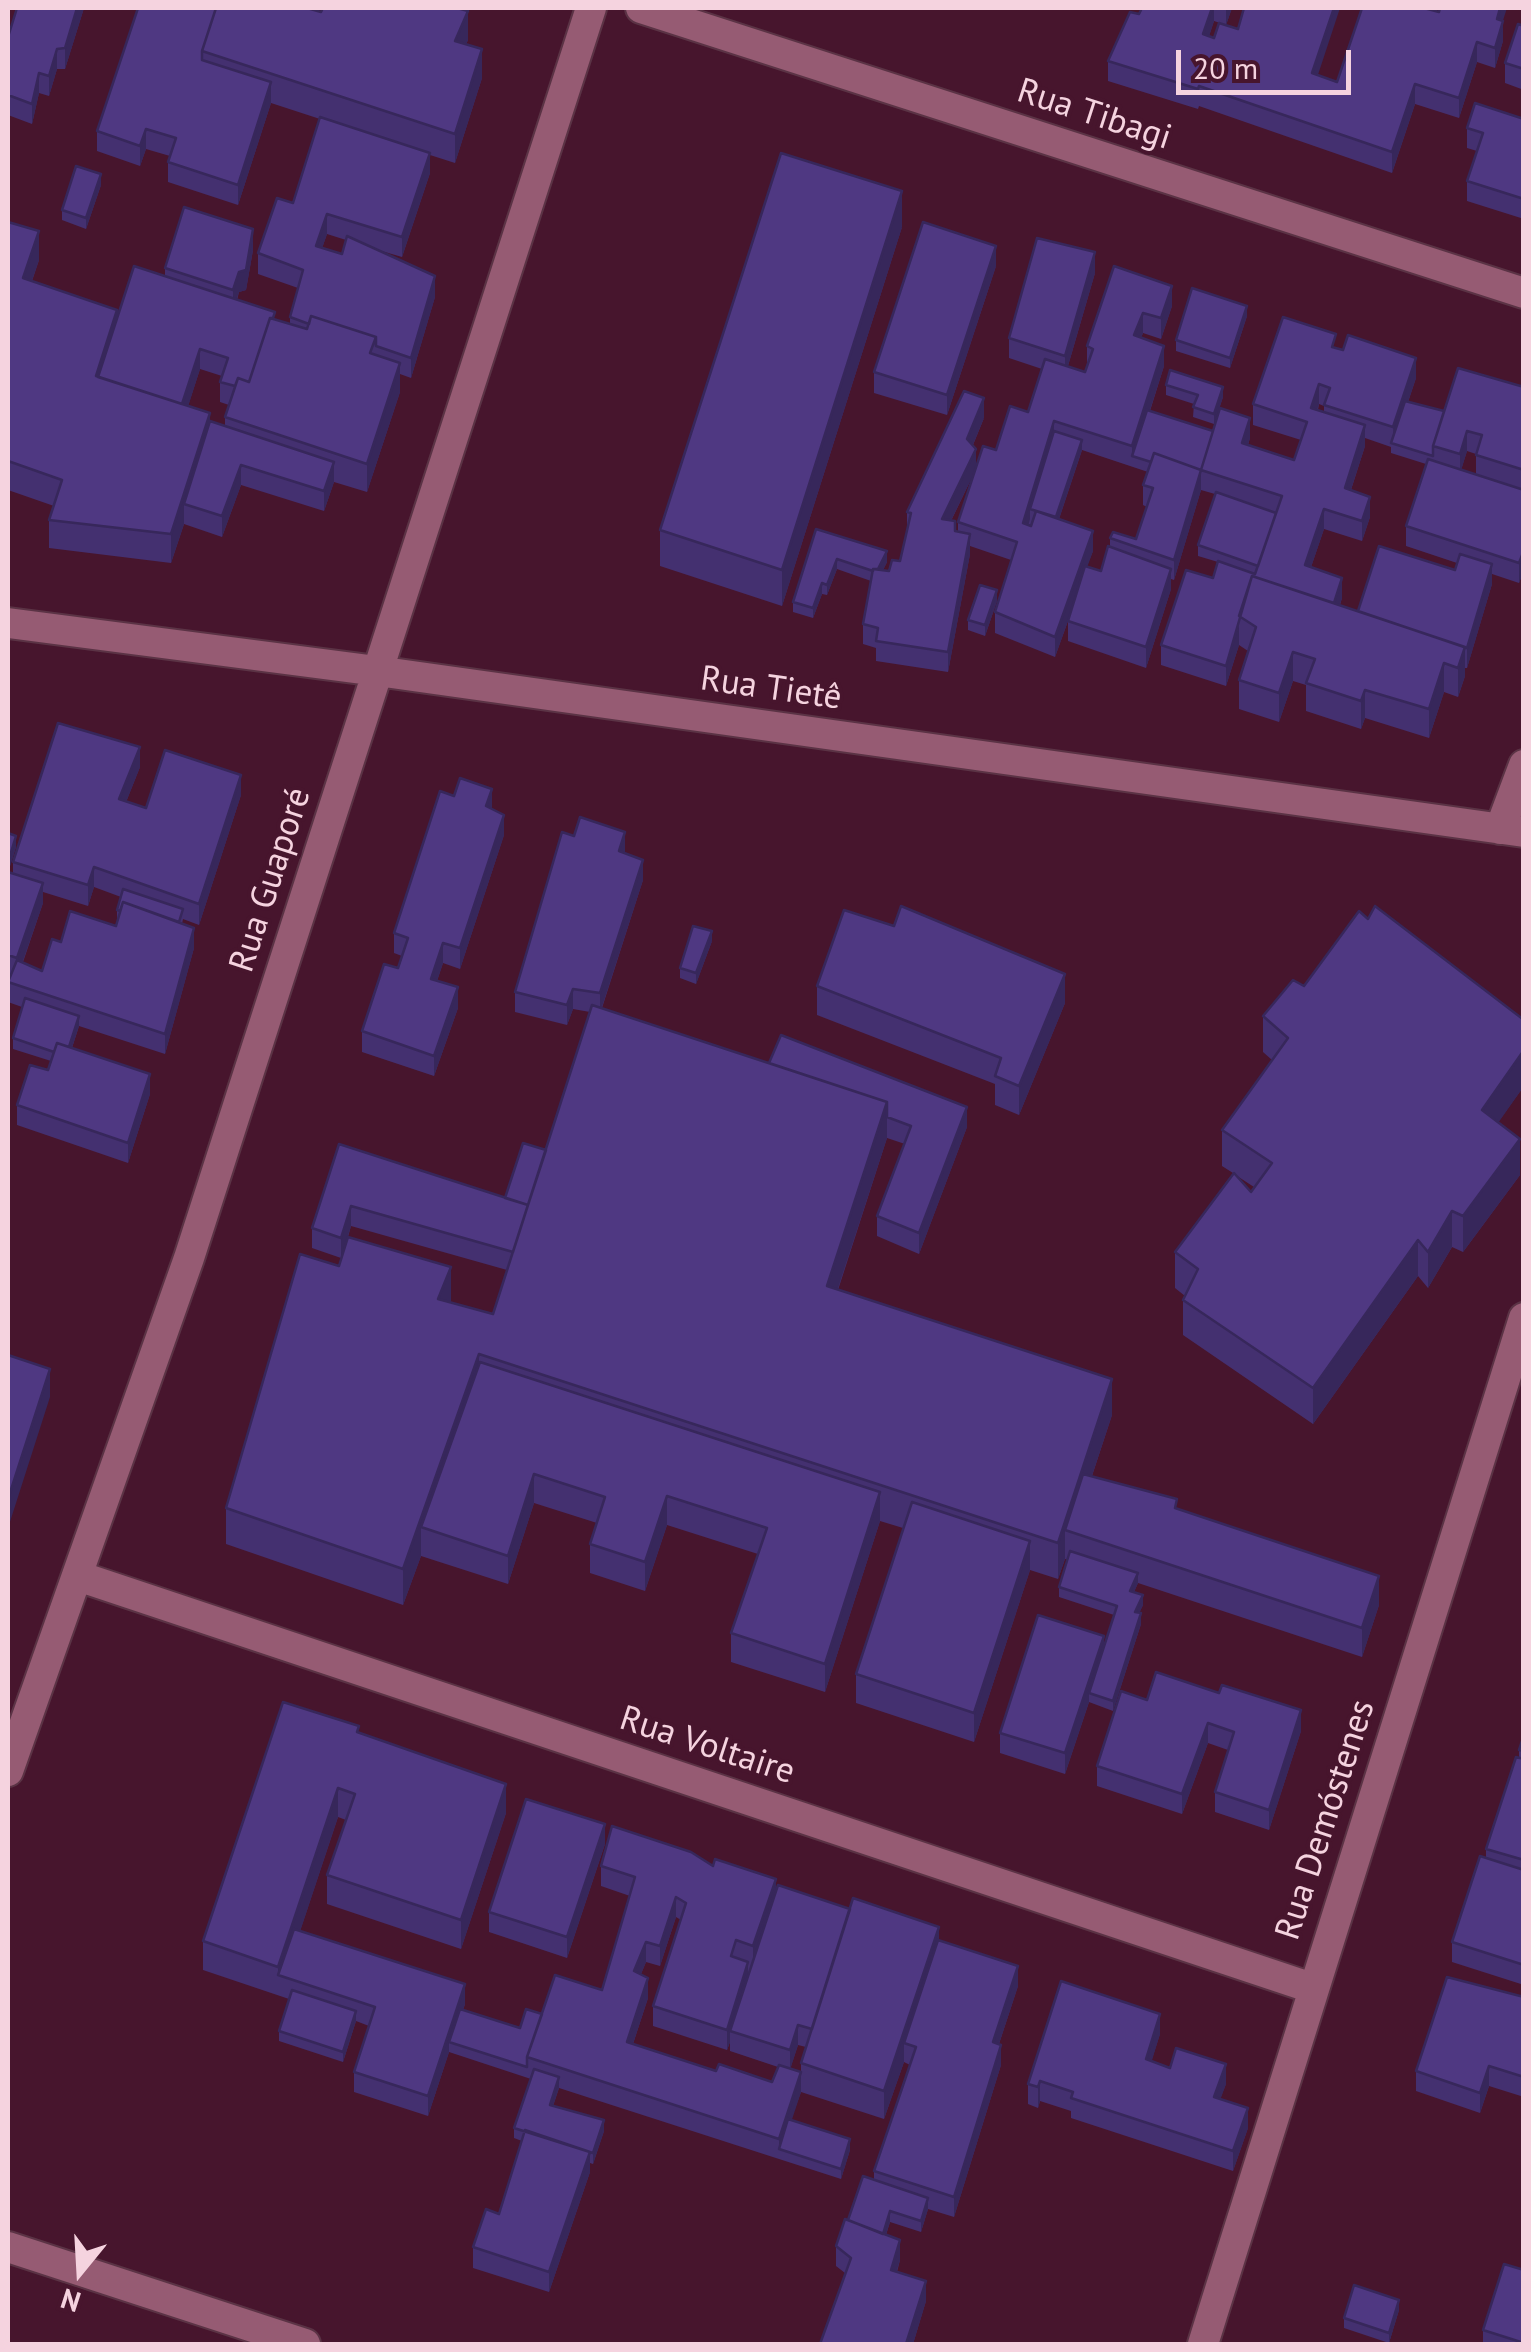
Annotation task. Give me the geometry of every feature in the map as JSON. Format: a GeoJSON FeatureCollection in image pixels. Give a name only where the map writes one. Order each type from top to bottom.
{"type":"FeatureCollection","features":[{"type":"Feature","properties":{"kind":"street","name":"Rua Guaporé"},"geometry":{"type":"LineString","coordinates":[[8,1771],[13,1738],[78,1576],[188,1258],[591,8]]}},
{"type":"Feature","properties":{"kind":"street","name":"Rua Tibagi"},"geometry":{"type":"LineString","coordinates":[[641,8],[1524,294]]}},
{"type":"Feature","properties":{"kind":"street","name":"Rua Tietê"},"geometry":{"type":"LineString","coordinates":[[8,623],[377,671],[1512,831]]}},
{"type":"Feature","properties":{"kind":"street"},"geometry":{"type":"LineString","coordinates":[[1512,831],[1524,765]]}},
{"type":"Feature","properties":{"kind":"street","name":"Rua Demóstenes"},"geometry":{"type":"LineString","coordinates":[[1202,2344],[1524,1318]]}},
{"type":"Feature","properties":{"kind":"street","name":"Rua Voltaire"},"geometry":{"type":"LineString","coordinates":[[78,1576],[1312,1988]]}},
{"type":"Feature","properties":{"kind":"street"},"geometry":{"type":"LineString","coordinates":[[8,2248],[305,2344]]}},
{"type":"Feature","properties":{"kind":"building"},"geometry":{"type":"Polygon","coordinates":[[[17,8],[77,8],[65,48],[57,49],[49,76],[39,73],[32,104],[8,95],[8,37],[17,8]]]}},
{"type":"Feature","properties":{"kind":"building"},"geometry":{"type":"Polygon","coordinates":[[[138,8],[216,8],[202,60],[271,82],[238,185],[168,162],[176,138],[146,129],[140,146],[97,131],[138,8]]]}},
{"type":"Feature","properties":{"kind":"building"},"geometry":{"type":"Polygon","coordinates":[[[216,8],[468,11],[455,41],[482,49],[455,134],[202,51],[216,8]]]}},
{"type":"Feature","properties":{"kind":"building"},"geometry":{"type":"Polygon","coordinates":[[[1142,8],[1212,8],[1203,34],[1214,38],[1219,23],[1238,29],[1244,8],[1334,8],[1312,73],[1337,82],[1362,8],[1424,8],[1439,12],[1440,8],[1500,8],[1497,19],[1503,21],[1495,48],[1477,42],[1459,98],[1415,84],[1392,152],[1199,86],[1198,89],[1108,61],[1130,12],[1139,14],[1142,8]]]}},
{"type":"Feature","properties":{"kind":"building"},"geometry":{"type":"Polygon","coordinates":[[[1518,24],[1524,26],[1524,69],[1505,63],[1518,24]]]}},
{"type":"Feature","properties":{"kind":"building"},"geometry":{"type":"Polygon","coordinates":[[[1475,103],[1524,119],[1524,199],[1467,181],[1483,133],[1467,128],[1475,103]]]}},
{"type":"Feature","properties":{"kind":"building"},"geometry":{"type":"Polygon","coordinates":[[[320,117],[430,153],[402,237],[327,214],[316,246],[342,254],[347,236],[435,276],[411,358],[376,346],[376,337],[311,316],[309,324],[290,317],[303,270],[258,253],[277,198],[293,203],[320,117]]]}},
{"type":"Feature","properties":{"kind":"building"},"geometry":{"type":"Polygon","coordinates":[[[781,153],[902,191],[782,570],[660,530],[781,153]]]}},
{"type":"Feature","properties":{"kind":"building"},"geometry":{"type":"Polygon","coordinates":[[[76,166],[101,174],[86,218],[62,210],[76,166]]]}},
{"type":"Feature","properties":{"kind":"building"},"geometry":{"type":"Polygon","coordinates":[[[184,207],[253,229],[246,270],[239,272],[233,290],[165,268],[184,207]]]}},
{"type":"Feature","properties":{"kind":"building"},"geometry":{"type":"Polygon","coordinates":[[[8,222],[39,231],[23,278],[117,310],[96,376],[210,413],[171,534],[49,520],[62,480],[8,461],[8,222]]]}},
{"type":"Feature","properties":{"kind":"building"},"geometry":{"type":"Polygon","coordinates":[[[923,222],[996,246],[947,395],[874,372],[923,222]]]}},
{"type":"Feature","properties":{"kind":"building"},"geometry":{"type":"Polygon","coordinates":[[[1037,238],[1095,252],[1065,356],[1009,338],[1037,238]]]}},
{"type":"Feature","properties":{"kind":"building"},"geometry":{"type":"Polygon","coordinates":[[[134,266],[275,312],[249,382],[238,378],[235,386],[220,382],[228,358],[200,349],[182,404],[98,377],[134,266]]]}},
{"type":"Feature","properties":{"kind":"building"},"geometry":{"type":"Polygon","coordinates":[[[1114,266],[1172,286],[1161,318],[1143,313],[1134,335],[1164,346],[1132,446],[1054,421],[1023,523],[1031,526],[1036,511],[1093,531],[1055,637],[995,612],[1017,542],[958,522],[983,446],[996,450],[1010,406],[1028,412],[1045,359],[1085,372],[1093,349],[1087,346],[1114,266]]]}},
{"type":"Feature","properties":{"kind":"building"},"geometry":{"type":"Polygon","coordinates":[[[1192,288],[1247,306],[1230,358],[1176,340],[1192,288]]]}},
{"type":"Feature","properties":{"kind":"building"},"geometry":{"type":"Polygon","coordinates":[[[311,316],[376,337],[370,353],[400,363],[367,464],[225,417],[238,378],[249,382],[270,318],[307,329],[311,316]]]}},
{"type":"Feature","properties":{"kind":"building"},"geometry":{"type":"Polygon","coordinates":[[[1283,317],[1336,334],[1332,347],[1343,350],[1348,335],[1416,358],[1393,427],[1324,405],[1330,388],[1319,384],[1311,408],[1365,425],[1345,488],[1370,497],[1362,521],[1324,509],[1305,565],[1342,578],[1334,603],[1252,576],[1226,666],[1161,645],[1186,570],[1213,578],[1218,561],[1255,574],[1282,496],[1201,470],[1220,408],[1250,418],[1242,443],[1294,460],[1307,422],[1253,404],[1283,317]]]}},
{"type":"Feature","properties":{"kind":"building"},"geometry":{"type":"Polygon","coordinates":[[[1458,368],[1524,387],[1524,470],[1476,455],[1482,435],[1467,431],[1460,454],[1433,446],[1458,368]]]}},
{"type":"Feature","properties":{"kind":"building"},"geometry":{"type":"Polygon","coordinates":[[[1170,370],[1223,387],[1214,414],[1193,407],[1198,395],[1166,385],[1170,370]]]}},
{"type":"Feature","properties":{"kind":"building"},"geometry":{"type":"Polygon","coordinates":[[[964,391],[984,398],[967,439],[976,449],[942,519],[955,521],[955,531],[970,534],[948,652],[876,641],[878,628],[863,624],[873,569],[889,571],[892,560],[900,561],[911,513],[907,512],[964,391]]]}},
{"type":"Feature","properties":{"kind":"building"},"geometry":{"type":"Polygon","coordinates":[[[1405,401],[1444,411],[1433,456],[1391,443],[1405,401]]]}},
{"type":"Feature","properties":{"kind":"building"},"geometry":{"type":"Polygon","coordinates":[[[1147,410],[1213,431],[1201,470],[1154,453],[1151,462],[1132,456],[1147,410]]]}},
{"type":"Feature","properties":{"kind":"building"},"geometry":{"type":"Polygon","coordinates":[[[210,421],[334,462],[324,491],[241,465],[222,516],[184,504],[210,421]]]}},
{"type":"Feature","properties":{"kind":"building"},"geometry":{"type":"Polygon","coordinates":[[[1054,431],[1082,440],[1056,517],[1030,509],[1054,431]]]}},
{"type":"Feature","properties":{"kind":"building"},"geometry":{"type":"Polygon","coordinates":[[[1154,453],[1201,470],[1174,560],[1110,538],[1113,532],[1136,539],[1153,488],[1143,485],[1154,453]]]}},
{"type":"Feature","properties":{"kind":"building"},"geometry":{"type":"Polygon","coordinates":[[[1428,459],[1524,490],[1524,550],[1519,563],[1406,526],[1428,459]]]}},
{"type":"Feature","properties":{"kind":"building"},"geometry":{"type":"Polygon","coordinates":[[[1216,492],[1276,513],[1258,566],[1198,545],[1216,492]]]}},
{"type":"Feature","properties":{"kind":"building"},"geometry":{"type":"Polygon","coordinates":[[[816,529],[887,551],[873,571],[837,559],[813,608],[793,602],[816,529]]]}},
{"type":"Feature","properties":{"kind":"building"},"geometry":{"type":"Polygon","coordinates":[[[1108,546],[1171,569],[1146,647],[1068,621],[1085,566],[1101,571],[1108,546]]]}},
{"type":"Feature","properties":{"kind":"building"},"geometry":{"type":"Polygon","coordinates":[[[1379,546],[1455,570],[1460,554],[1492,564],[1467,648],[1358,611],[1379,546]]]}},
{"type":"Feature","properties":{"kind":"building"},"geometry":{"type":"Polygon","coordinates":[[[1252,576],[1465,647],[1458,668],[1444,663],[1429,709],[1365,690],[1361,701],[1306,683],[1315,659],[1293,652],[1279,693],[1239,680],[1256,627],[1239,616],[1252,576]]]}},
{"type":"Feature","properties":{"kind":"building"},"geometry":{"type":"Polygon","coordinates":[[[980,585],[997,590],[985,625],[968,620],[980,585]]]}},
{"type":"Feature","properties":{"kind":"building"},"geometry":{"type":"Polygon","coordinates":[[[58,723],[140,747],[119,799],[146,808],[165,750],[241,775],[199,904],[94,867],[88,885],[13,862],[58,723]]]}},
{"type":"Feature","properties":{"kind":"building"},"geometry":{"type":"Polygon","coordinates":[[[460,778],[492,789],[486,806],[504,815],[460,948],[443,943],[431,979],[458,987],[434,1056],[362,1031],[384,964],[398,968],[408,938],[394,933],[440,791],[454,796],[460,778]]]}},
{"type":"Feature","properties":{"kind":"building"},"geometry":{"type":"Polygon","coordinates":[[[580,817],[625,832],[619,851],[643,860],[600,993],[573,989],[567,1005],[515,992],[562,832],[574,836],[580,817]]]}},
{"type":"Feature","properties":{"kind":"building"},"geometry":{"type":"Polygon","coordinates":[[[8,833],[16,836],[8,862],[8,833]]]}},
{"type":"Feature","properties":{"kind":"building"},"geometry":{"type":"Polygon","coordinates":[[[8,872],[43,883],[17,958],[8,955],[8,872]]]}},
{"type":"Feature","properties":{"kind":"building"},"geometry":{"type":"Polygon","coordinates":[[[123,889],[183,909],[179,922],[123,902],[117,910],[123,889]]]}},
{"type":"Feature","properties":{"kind":"building"},"geometry":{"type":"Polygon","coordinates":[[[123,902],[194,928],[165,1034],[8,982],[17,960],[42,971],[52,939],[61,942],[70,911],[116,926],[123,902]]]}},
{"type":"Feature","properties":{"kind":"building"},"geometry":{"type":"Polygon","coordinates":[[[901,906],[1065,974],[1019,1086],[995,1076],[1001,1058],[817,986],[844,910],[894,926],[901,906]]]}},
{"type":"Feature","properties":{"kind":"building"},"geometry":{"type":"Polygon","coordinates":[[[1375,906],[1524,1020],[1524,1050],[1482,1110],[1520,1139],[1463,1216],[1452,1211],[1428,1252],[1418,1240],[1313,1388],[1183,1300],[1198,1269],[1175,1252],[1234,1173],[1251,1192],[1272,1163],[1222,1130],[1288,1038],[1263,1016],[1293,980],[1304,986],[1359,911],[1368,919],[1375,906]]]}},
{"type":"Feature","properties":{"kind":"building"},"geometry":{"type":"Polygon","coordinates":[[[693,926],[712,931],[696,973],[680,968],[693,926]]]}},
{"type":"Feature","properties":{"kind":"building"},"geometry":{"type":"Polygon","coordinates":[[[25,998],[79,1016],[69,1047],[57,1043],[54,1052],[13,1038],[25,998]]]}},
{"type":"Feature","properties":{"kind":"building"},"geometry":{"type":"Polygon","coordinates":[[[592,1005],[887,1102],[827,1286],[1112,1379],[1058,1543],[479,1354],[403,1569],[226,1508],[300,1254],[339,1266],[348,1237],[451,1267],[438,1299],[493,1314],[592,1005]]]}},
{"type":"Feature","properties":{"kind":"building"},"geometry":{"type":"Polygon","coordinates":[[[781,1035],[967,1107],[919,1233],[877,1216],[911,1126],[887,1117],[887,1102],[769,1063],[781,1035]]]}},
{"type":"Feature","properties":{"kind":"building"},"geometry":{"type":"Polygon","coordinates":[[[57,1043],[150,1074],[128,1143],[17,1105],[30,1065],[48,1070],[57,1043]]]}},
{"type":"Feature","properties":{"kind":"building"},"geometry":{"type":"Polygon","coordinates":[[[523,1143],[546,1150],[528,1205],[505,1198],[523,1143]]]}},
{"type":"Feature","properties":{"kind":"building"},"geometry":{"type":"Polygon","coordinates":[[[339,1144],[528,1205],[513,1252],[351,1206],[341,1238],[312,1228],[339,1144]]]}},
{"type":"Feature","properties":{"kind":"building"},"geometry":{"type":"Polygon","coordinates":[[[8,1355],[50,1369],[8,1499],[8,1355]]]}},
{"type":"Feature","properties":{"kind":"building"},"geometry":{"type":"Polygon","coordinates":[[[480,1362],[880,1492],[825,1664],[731,1633],[767,1528],[667,1496],[645,1562],[590,1544],[605,1497],[534,1474],[508,1556],[421,1527],[480,1362]]]}},
{"type":"Feature","properties":{"kind":"building"},"geometry":{"type":"Polygon","coordinates":[[[1083,1474],[1177,1499],[1175,1508],[1379,1576],[1362,1628],[1065,1530],[1083,1474]]]}},
{"type":"Feature","properties":{"kind":"building"},"geometry":{"type":"Polygon","coordinates":[[[912,1502],[1030,1541],[974,1713],[856,1674],[912,1502]]]}},
{"type":"Feature","properties":{"kind":"building"},"geometry":{"type":"Polygon","coordinates":[[[1070,1551],[1138,1573],[1130,1591],[1143,1595],[1135,1612],[1141,1613],[1113,1701],[1089,1693],[1117,1606],[1059,1587],[1070,1551]]]}},
{"type":"Feature","properties":{"kind":"building"},"geometry":{"type":"Polygon","coordinates":[[[1038,1615],[1104,1636],[1065,1753],[1000,1733],[1038,1615]]]}},
{"type":"Feature","properties":{"kind":"building"},"geometry":{"type":"Polygon","coordinates":[[[1156,1672],[1219,1693],[1222,1685],[1301,1710],[1269,1810],[1215,1792],[1234,1732],[1208,1723],[1182,1794],[1097,1766],[1121,1691],[1147,1700],[1156,1672]]]}},
{"type":"Feature","properties":{"kind":"building"},"geometry":{"type":"Polygon","coordinates":[[[283,1702],[359,1726],[357,1732],[506,1784],[461,1920],[327,1875],[355,1794],[338,1788],[278,1967],[203,1941],[283,1702]]]}},
{"type":"Feature","properties":{"kind":"building"},"geometry":{"type":"Polygon","coordinates":[[[1516,1757],[1524,1759],[1524,1860],[1486,1849],[1516,1757]]]}},
{"type":"Feature","properties":{"kind":"building"},"geometry":{"type":"Polygon","coordinates":[[[526,1799],[605,1824],[567,1937],[489,1912],[526,1799]]]}},
{"type":"Feature","properties":{"kind":"building"},"geometry":{"type":"Polygon","coordinates":[[[612,1826],[691,1852],[713,1866],[715,1859],[776,1879],[753,1946],[736,1940],[731,1956],[748,1962],[727,2030],[653,2006],[686,1903],[676,1897],[660,1946],[646,1942],[634,1971],[648,1978],[627,2042],[716,2071],[719,2064],[772,2082],[779,2065],[801,2072],[779,2139],[527,2057],[555,1975],[602,1990],[635,1877],[601,1866],[612,1826]]]}},
{"type":"Feature","properties":{"kind":"building"},"geometry":{"type":"Polygon","coordinates":[[[1480,1856],[1524,1870],[1524,1965],[1452,1942],[1480,1856]]]}},
{"type":"Feature","properties":{"kind":"building"},"geometry":{"type":"Polygon","coordinates":[[[778,1885],[850,1909],[812,2029],[798,2025],[790,2050],[730,2031],[778,1885]]]}},
{"type":"Feature","properties":{"kind":"building"},"geometry":{"type":"Polygon","coordinates":[[[853,1898],[939,1927],[884,2091],[801,2063],[853,1898]]]}},
{"type":"Feature","properties":{"kind":"building"},"geometry":{"type":"Polygon","coordinates":[[[294,1929],[465,1984],[428,2096],[354,2072],[375,2007],[278,1975],[294,1929]]]}},
{"type":"Feature","properties":{"kind":"building"},"geometry":{"type":"Polygon","coordinates":[[[938,1940],[1018,1966],[993,2042],[1001,2045],[954,2197],[874,2171],[916,2047],[904,2043],[938,1940]]]}},
{"type":"Feature","properties":{"kind":"building"},"geometry":{"type":"Polygon","coordinates":[[[1447,1977],[1524,1997],[1524,2077],[1489,2066],[1480,2093],[1416,2071],[1447,1977]]]}},
{"type":"Feature","properties":{"kind":"building"},"geometry":{"type":"Polygon","coordinates":[[[1061,1981],[1160,2014],[1146,2059],[1170,2068],[1176,2048],[1226,2064],[1214,2097],[1248,2108],[1233,2151],[1071,2098],[1073,2092],[1040,2081],[1038,2087],[1028,2084],[1061,1981]]]}},
{"type":"Feature","properties":{"kind":"building"},"geometry":{"type":"Polygon","coordinates":[[[292,1990],[356,2011],[343,2052],[279,2031],[292,1990]]]}},
{"type":"Feature","properties":{"kind":"building"},"geometry":{"type":"Polygon","coordinates":[[[460,2009],[520,2028],[526,2009],[542,2014],[527,2067],[449,2042],[460,2009]]]}},
{"type":"Feature","properties":{"kind":"building"},"geometry":{"type":"Polygon","coordinates":[[[534,2069],[559,2077],[550,2105],[604,2120],[593,2153],[514,2128],[534,2069]]]}},
{"type":"Feature","properties":{"kind":"building"},"geometry":{"type":"Polygon","coordinates":[[[788,2119],[850,2139],[841,2169],[779,2149],[788,2119]]]}},
{"type":"Feature","properties":{"kind":"building"},"geometry":{"type":"Polygon","coordinates":[[[525,2130],[590,2152],[549,2272],[473,2247],[486,2209],[499,2214],[525,2130]]]}},
{"type":"Feature","properties":{"kind":"building"},"geometry":{"type":"Polygon","coordinates":[[[863,2176],[928,2198],[921,2221],[890,2211],[883,2234],[848,2220],[863,2176]]]}},
{"type":"Feature","properties":{"kind":"building"},"geometry":{"type":"Polygon","coordinates":[[[845,2219],[900,2240],[891,2270],[926,2281],[906,2344],[820,2344],[851,2258],[836,2246],[845,2219]]]}},
{"type":"Feature","properties":{"kind":"building"},"geometry":{"type":"Polygon","coordinates":[[[1504,2264],[1524,2270],[1524,2343],[1483,2330],[1504,2264]]]}},
{"type":"Feature","properties":{"kind":"building"},"geometry":{"type":"Polygon","coordinates":[[[1354,2285],[1399,2300],[1389,2333],[1344,2318],[1354,2285]]]}}]}
